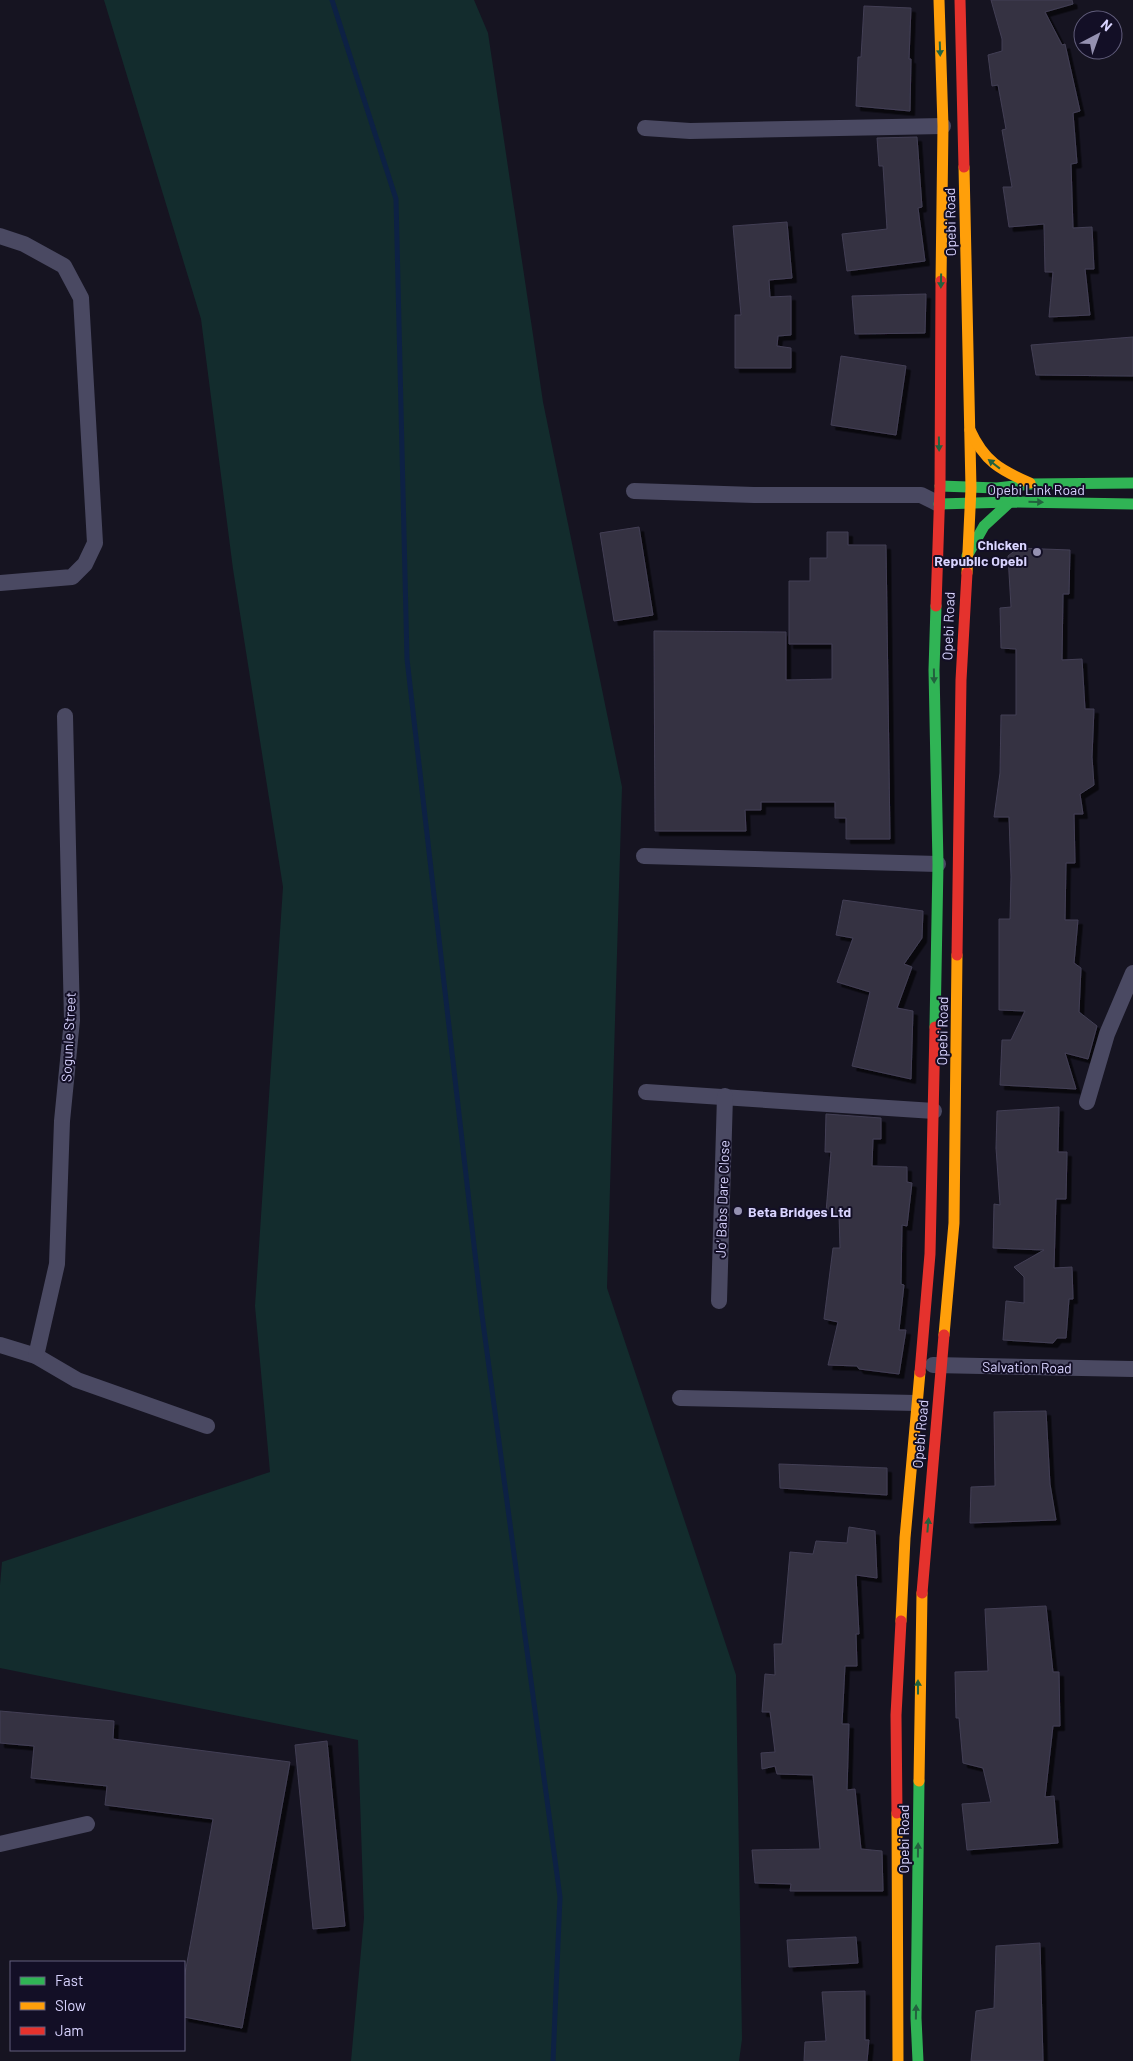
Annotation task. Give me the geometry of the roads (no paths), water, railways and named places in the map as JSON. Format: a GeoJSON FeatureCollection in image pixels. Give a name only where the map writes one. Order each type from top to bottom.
{"type":"FeatureCollection","features":[{"type":"Feature","properties":{"kind":"main road","name":"Opebi Road"},"geometry":{"type":"LineString","coordinates":[[898,2061],[896,1716],[905,1538],[930,1254],[934,1111],[938,864],[934,670],[940,504],[938,420],[943,126],[939,0]]}},
{"type":"Feature","properties":{"kind":"main road","name":"Opebi Road"},"geometry":{"type":"LineString","coordinates":[[918,2061],[916,2018],[920,1599],[954,1223],[961,680],[971,488],[960,0]]}},
{"type":"Feature","properties":{"kind":"main road"},"geometry":{"type":"LineString","coordinates":[[970,430],[978,448],[987,459],[1002,470],[1031,484]]}},
{"type":"Feature","properties":{"kind":"main road","name":"Opebi Link Road"},"geometry":{"type":"LineString","coordinates":[[940,486],[997,488],[1031,484],[1133,483]]}},
{"type":"Feature","properties":{"kind":"main road"},"geometry":{"type":"LineString","coordinates":[[966,559],[983,526],[990,517],[1010,502]]}},
{"type":"Feature","properties":{"kind":"main road","name":"Opebi Link Road"},"geometry":{"type":"LineString","coordinates":[[940,504],[1010,502],[1133,504]]}},
{"type":"Feature","properties":{"kind":"street"},"geometry":{"type":"LineString","coordinates":[[645,128],[690,131],[943,126]]}},
{"type":"Feature","properties":{"kind":"street"},"geometry":{"type":"LineString","coordinates":[[0,236],[24,244],[64,266],[81,298],[95,543],[85,564],[72,577],[0,583]]}},
{"type":"Feature","properties":{"kind":"street"},"geometry":{"type":"LineString","coordinates":[[634,491],[754,495],[921,495],[940,486]]}},
{"type":"Feature","properties":{"kind":"street"},"geometry":{"type":"LineString","coordinates":[[921,495],[940,504]]}},
{"type":"Feature","properties":{"kind":"street","name":"Sogunle Street"},"geometry":{"type":"LineString","coordinates":[[36,1356],[57,1264],[62,1121],[72,1020],[65,716]]}},
{"type":"Feature","properties":{"kind":"street"},"geometry":{"type":"LineString","coordinates":[[644,856],[938,864]]}},
{"type":"Feature","properties":{"kind":"street"},"geometry":{"type":"LineString","coordinates":[[1088,1102],[1107,1034],[1133,973]]}},
{"type":"Feature","properties":{"kind":"street"},"geometry":{"type":"LineString","coordinates":[[646,1092],[934,1111]]}},
{"type":"Feature","properties":{"kind":"street","name":"Jo' Babs Dare Close"},"geometry":{"type":"LineString","coordinates":[[719,1301],[724,1096]]}},
{"type":"Feature","properties":{"kind":"street"},"geometry":{"type":"LineString","coordinates":[[0,1345],[36,1356],[77,1380],[207,1426]]}},
{"type":"Feature","properties":{"kind":"street","name":"Salvation Road"},"geometry":{"type":"LineString","coordinates":[[920,1363],[942,1366],[1133,1368]]}},
{"type":"Feature","properties":{"kind":"street"},"geometry":{"type":"LineString","coordinates":[[680,1398],[916,1403]]}},
{"type":"Feature","properties":{"kind":"street"},"geometry":{"type":"LineString","coordinates":[[0,1844],[87,1824]]}},
{"type":"Feature","properties":{"kind":"waterway"},"geometry":{"type":"LineString","coordinates":[[332,0],[396,199],[407,659],[482,1315],[560,1897],[553,2061]]}},
{"type":"Feature","properties":{"kind":"place","name":"Chicken Republic Opebi"},"geometry":{"type":"Point","coordinates":[1037,552]}},
{"type":"Feature","properties":{"kind":"place","name":"Beta Bridges Ltd"},"geometry":{"type":"Point","coordinates":[738,1211]}}]}
